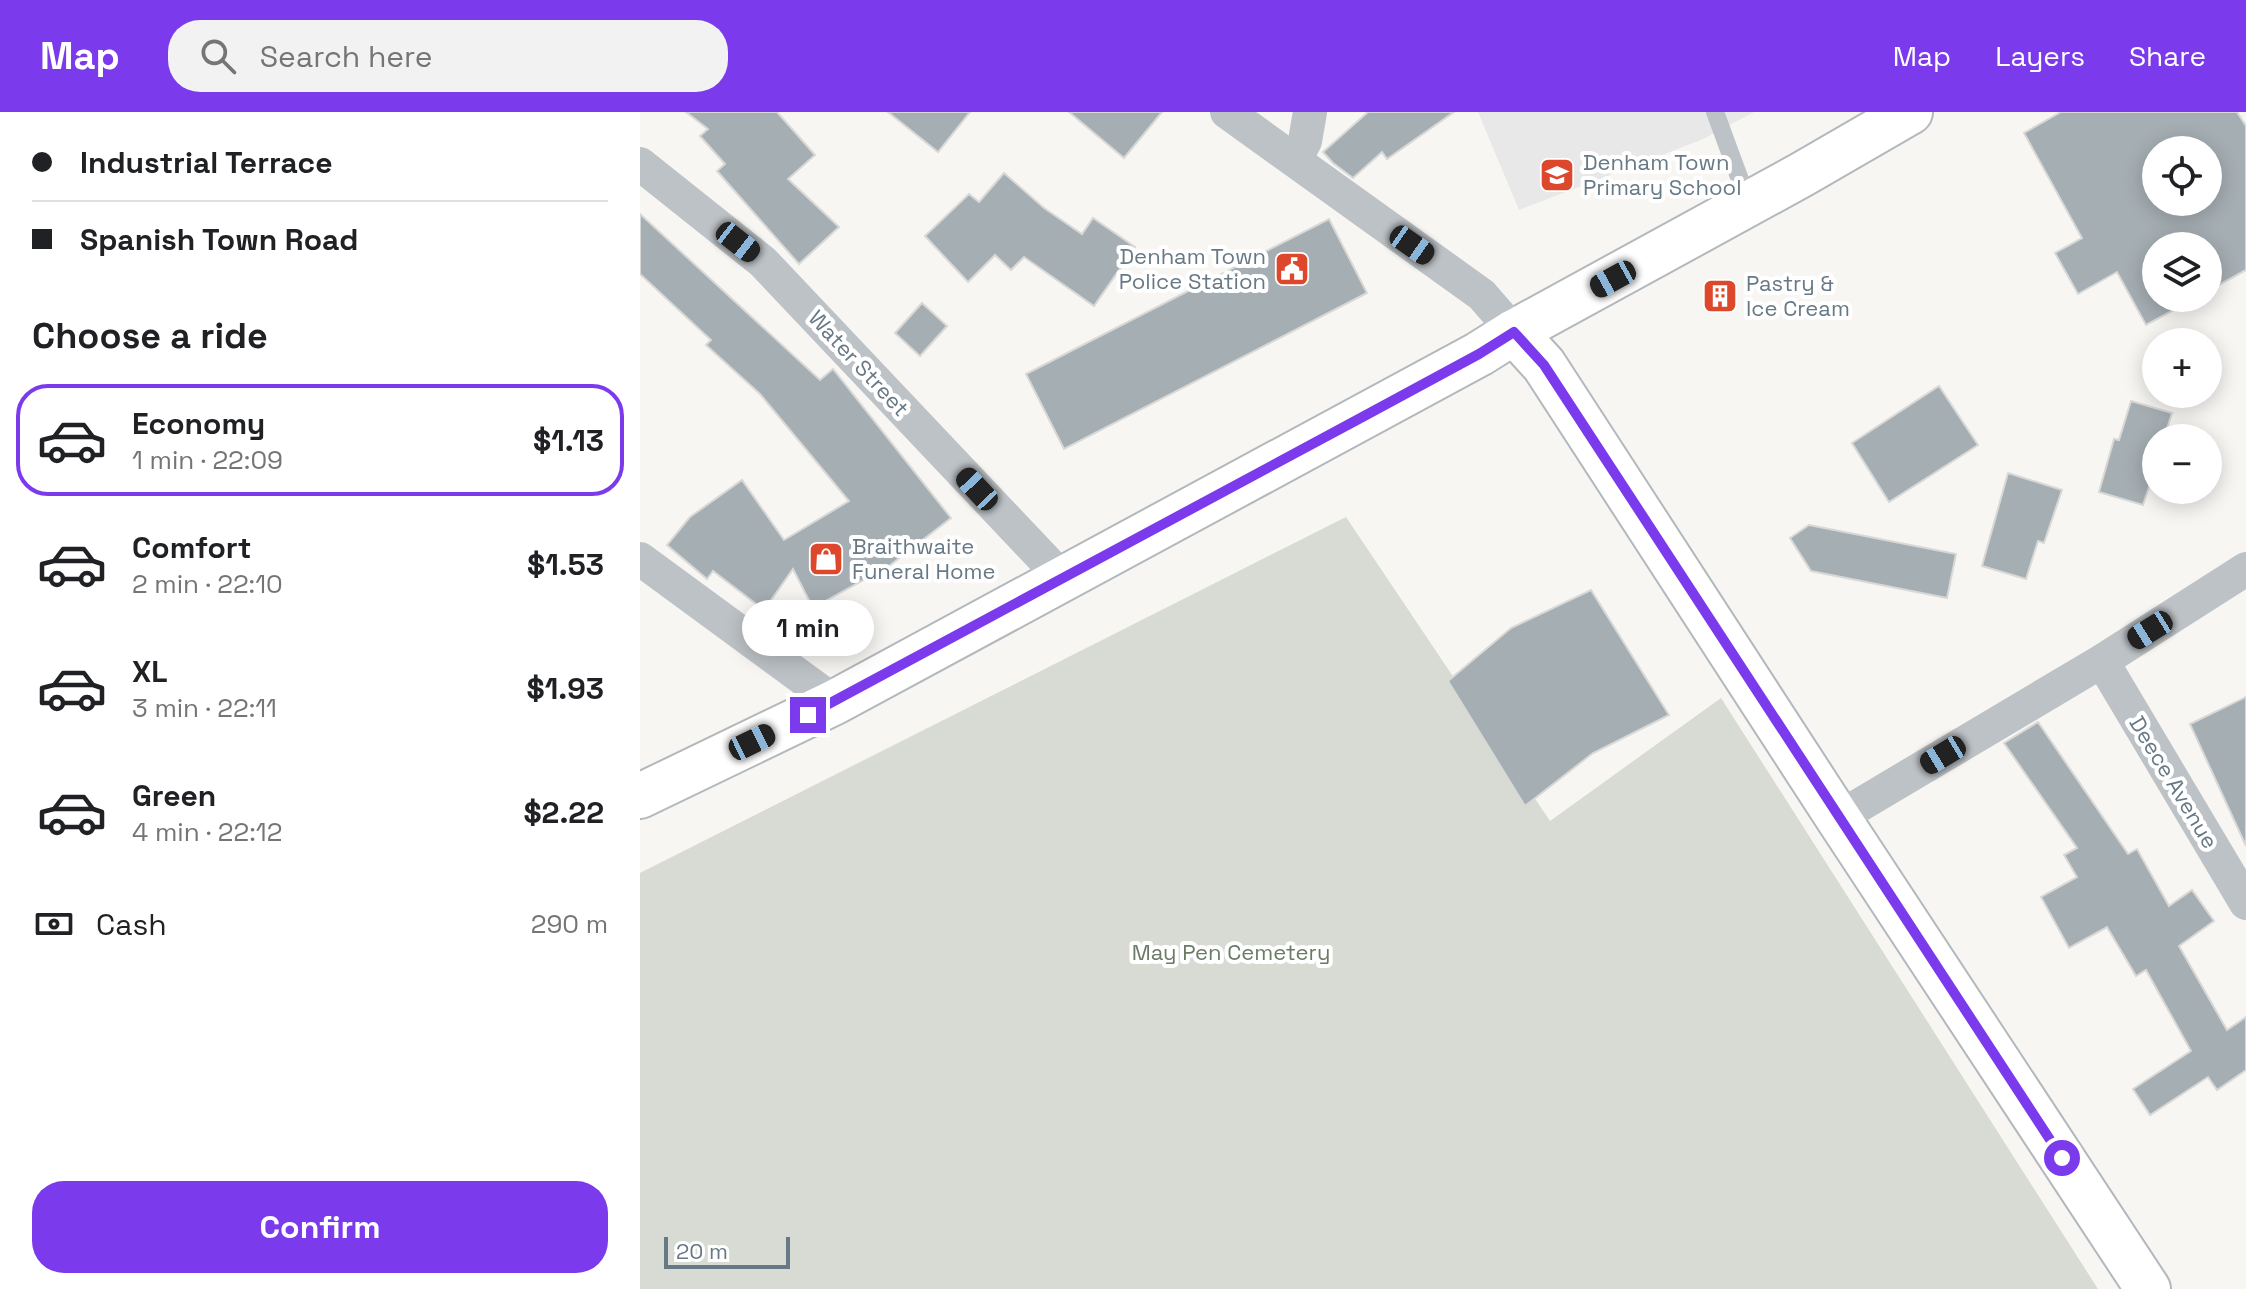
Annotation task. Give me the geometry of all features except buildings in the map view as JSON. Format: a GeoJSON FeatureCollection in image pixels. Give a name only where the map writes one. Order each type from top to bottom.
{"type":"FeatureCollection","features":[{"type":"Feature","properties":{"kind":"main road"},"geometry":{"type":"LineString","coordinates":[[640,796],[835,702],[1479,354],[1910,112]]}},
{"type":"Feature","properties":{"kind":"main road"},"geometry":{"type":"LineString","coordinates":[[1514,332],[1544,365],[2148,1289]]}},
{"type":"Feature","properties":{"kind":"street"},"geometry":{"type":"LineString","coordinates":[[1227,112],[1482,295],[1514,332]]}},
{"type":"Feature","properties":{"kind":"street"},"geometry":{"type":"LineString","coordinates":[[1295,160],[1305,141],[1310,112]]}},
{"type":"Feature","properties":{"kind":"street","name":"Water Street"},"geometry":{"type":"LineString","coordinates":[[640,164],[763,262],[1063,579]]}},
{"type":"Feature","properties":{"kind":"street"},"geometry":{"type":"LineString","coordinates":[[640,559],[835,702]]}},
{"type":"Feature","properties":{"kind":"street"},"geometry":{"type":"LineString","coordinates":[[1838,818],[2102,661],[2246,569]]}},
{"type":"Feature","properties":{"kind":"street","name":"Deece Avenue"},"geometry":{"type":"LineString","coordinates":[[2102,661],[2246,903]]}},
{"type":"Feature","properties":{"kind":"lane"},"geometry":{"type":"LineString","coordinates":[[1715,112],[1749,204]]}},
{"type":"Feature","properties":{"kind":"shaded area","name":"Denham Town Primary School"},"geometry":{"type":"Polygon","coordinates":[[[1478,112],[1754,112],[1701,140],[1519,210],[1478,112]]]}},
{"type":"Feature","properties":{"kind":"green space","name":"May Pen Cemetery"},"geometry":{"type":"Polygon","coordinates":[[[1346,517],[1550,821],[1721,698],[2098,1289],[640,1289],[640,873],[1346,517]]]}},
{"type":"Feature","properties":{"kind":"place","name":"Denham Town Primary School"},"geometry":{"type":"Point","coordinates":[1557,175]}},
{"type":"Feature","properties":{"kind":"place","name":"Denham Town Police Station"},"geometry":{"type":"Point","coordinates":[1292,269]}},
{"type":"Feature","properties":{"kind":"place","name":"Pastry & Ice Cream"},"geometry":{"type":"Point","coordinates":[1720,296]}},
{"type":"Feature","properties":{"kind":"place","name":"Braithwaite Funeral Home"},"geometry":{"type":"Point","coordinates":[826,559]}},
{"type":"Feature","properties":{"kind":"route"},"geometry":{"type":"LineString","coordinates":[[808,715],[1479,354],[1514,332],[1544,365],[1820,792],[2062,1158]]}}]}
